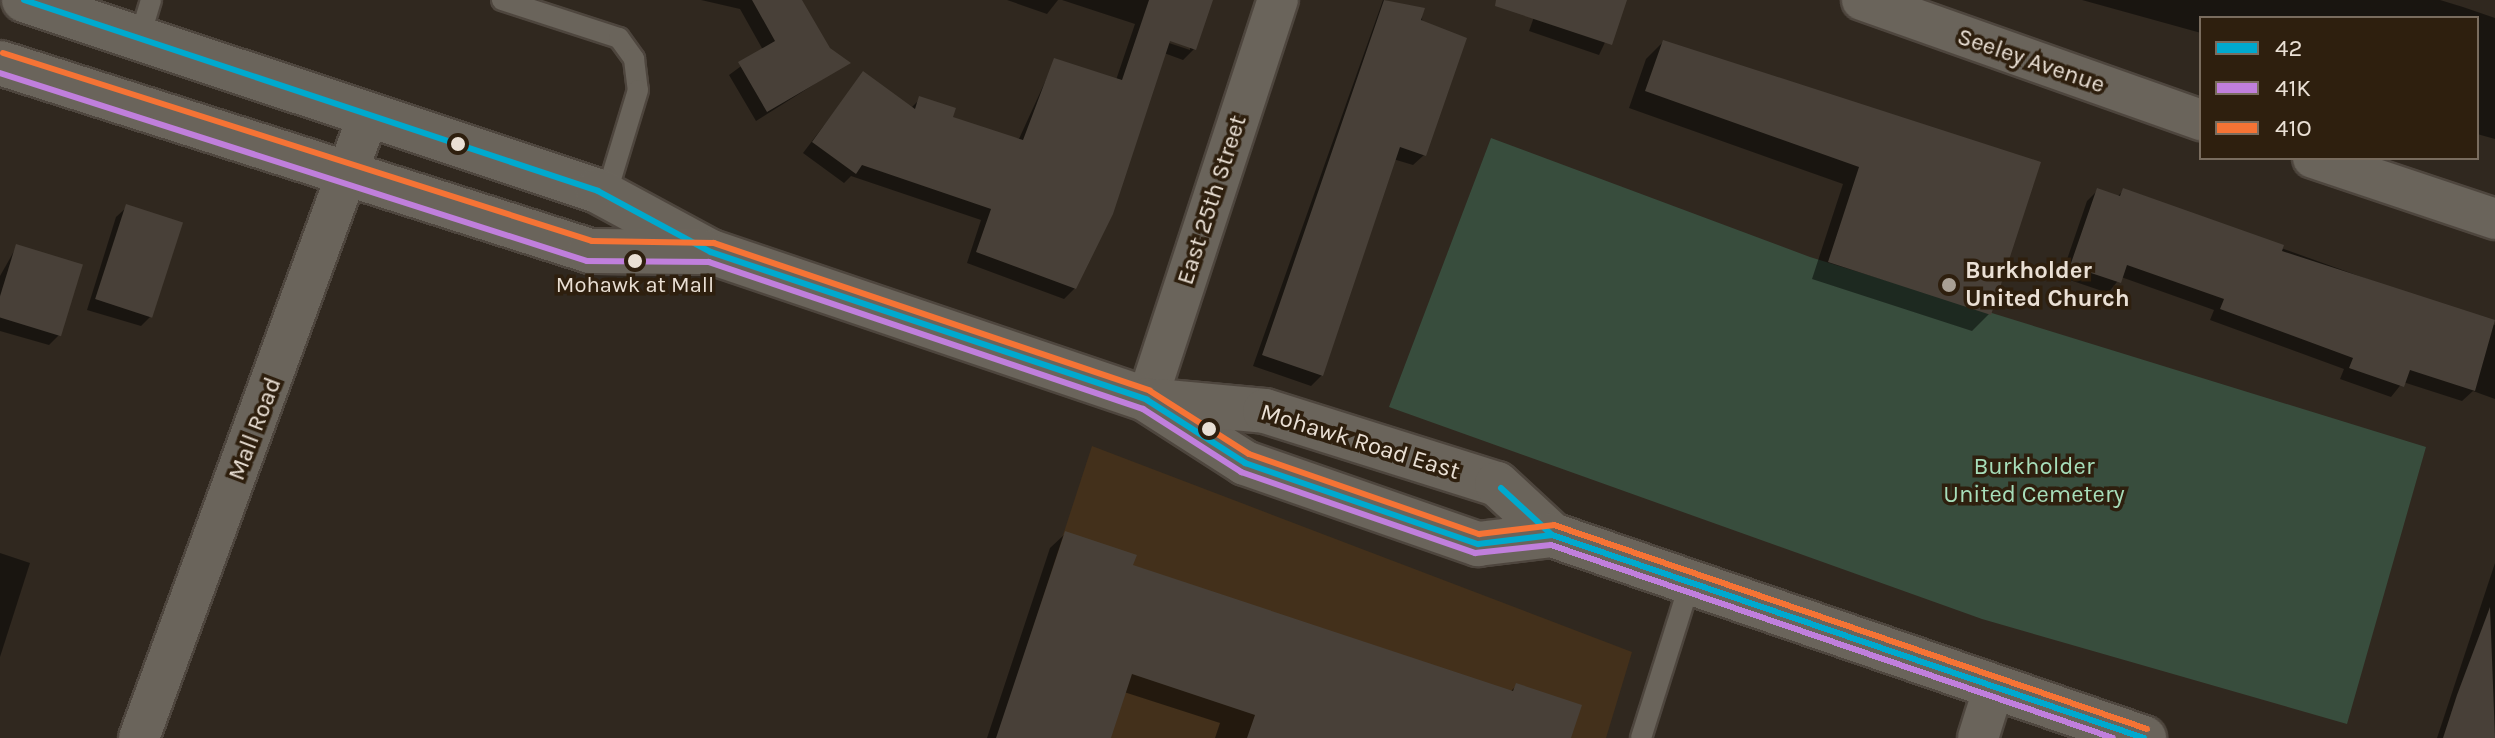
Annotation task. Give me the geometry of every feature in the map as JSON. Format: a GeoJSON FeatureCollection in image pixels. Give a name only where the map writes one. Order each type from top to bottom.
{"type":"FeatureCollection","features":[{"type":"Feature","properties":{"kind":"main road","name":"Mohawk Road East"},"geometry":{"type":"LineString","coordinates":[[24,0],[145,20],[367,119],[606,195],[711,252],[1147,400],[1265,411],[1497,484],[1552,535],[2144,738]]}},
{"type":"Feature","properties":{"kind":"main road","name":"Mohawk Road East"},"geometry":{"type":"LineString","coordinates":[[0,63],[590,251],[711,252]]}},
{"type":"Feature","properties":{"kind":"main road","name":"Mohawk Road East"},"geometry":{"type":"LineString","coordinates":[[1147,400],[1245,463],[1478,544],[1552,535]]}},
{"type":"Feature","properties":{"kind":"street","name":"East 25th Street"},"geometry":{"type":"LineString","coordinates":[[1147,400],[1278,0]]}},
{"type":"Feature","properties":{"kind":"street","name":"Seeley Avenue"},"geometry":{"type":"LineString","coordinates":[[1862,0],[2199,119]]}},
{"type":"Feature","properties":{"kind":"street","name":"Mall Road"},"geometry":{"type":"LineString","coordinates":[[139,738],[349,176],[367,119]]}},
{"type":"Feature","properties":{"kind":"street"},"geometry":{"type":"LineString","coordinates":[[2319,160],[2495,219]]}},
{"type":"Feature","properties":{"kind":"street"},"geometry":{"type":"LineString","coordinates":[[1978,738],[1994,687]]}},
{"type":"Feature","properties":{"kind":"lane"},"geometry":{"type":"LineString","coordinates":[[502,0],[619,38],[634,59],[638,90],[606,195]]}},
{"type":"Feature","properties":{"kind":"lane"},"geometry":{"type":"LineString","coordinates":[[1641,738],[1690,583]]}},
{"type":"Feature","properties":{"kind":"shaded area"},"geometry":{"type":"Polygon","coordinates":[[[1092,446],[1632,652],[1606,738],[997,738],[1092,446]]]}},
{"type":"Feature","properties":{"kind":"green space","name":"Burkholder United Cemetery"},"geometry":{"type":"Polygon","coordinates":[[[1491,138],[1810,257],[2426,447],[2347,724],[1982,619],[1389,407],[1491,138]]]}},
{"type":"Feature","properties":{"kind":"building"},"geometry":{"type":"Polygon","coordinates":[[[752,0],[802,0],[830,48],[851,63],[767,112],[738,62],[775,41],[752,0]]]}},
{"type":"Feature","properties":{"kind":"building"},"geometry":{"type":"Polygon","coordinates":[[[1149,0],[1213,0],[1196,50],[1170,41],[1113,214],[1076,289],[976,252],[991,209],[862,165],[856,174],[812,142],[863,71],[915,109],[919,96],[956,108],[953,117],[1023,140],[1054,58],[1122,80],[1149,0]]]}},
{"type":"Feature","properties":{"kind":"building"},"geometry":{"type":"Polygon","coordinates":[[[1384,0],[1425,8],[1421,20],[1467,38],[1426,156],[1400,147],[1323,376],[1262,355],[1384,0]]]}},
{"type":"Feature","properties":{"kind":"building"},"geometry":{"type":"Polygon","coordinates":[[[1496,0],[1627,0],[1612,45],[1495,6],[1496,0]]]}},
{"type":"Feature","properties":{"kind":"building","name":"Burkholder United Church"},"geometry":{"type":"Polygon","coordinates":[[[1663,40],[2041,162],[1991,315],[1828,262],[1859,167],[1645,91],[1663,40]]]}},
{"type":"Feature","properties":{"kind":"building"},"geometry":{"type":"Polygon","coordinates":[[[2097,188],[2120,196],[2123,188],[2284,245],[2282,251],[2495,320],[2475,391],[2410,370],[2404,387],[2349,368],[2353,358],[2220,309],[2224,299],[2127,265],[2121,283],[2070,266],[2097,188]]]}},
{"type":"Feature","properties":{"kind":"building"},"geometry":{"type":"Polygon","coordinates":[[[126,204],[183,223],[152,318],[95,299],[126,204]]]}},
{"type":"Feature","properties":{"kind":"building"},"geometry":{"type":"Polygon","coordinates":[[[16,244],[83,264],[61,336],[0,318],[0,296],[16,244]]]}},
{"type":"Feature","properties":{"kind":"building"},"geometry":{"type":"Polygon","coordinates":[[[1065,531],[1137,555],[1133,565],[1513,691],[1516,683],[1582,705],[1571,738],[1247,738],[1255,715],[1132,674],[1111,738],[996,738],[1065,531]]]}},
{"type":"Feature","properties":{"kind":"building"},"geometry":{"type":"Polygon","coordinates":[[[2490,607],[2495,738],[2443,738],[2457,695],[2490,607]]]}},
{"type":"Feature","properties":{"kind":"transit line","name":"42"},"geometry":{"type":"LineString","coordinates":[[24,0],[598,191],[711,252],[1147,400],[1245,463],[1478,544],[1552,535]]}},
{"type":"Feature","properties":{"kind":"transit line","name":"41O"},"geometry":{"type":"LineString","coordinates":[[3,53],[592,241],[714,243],[1150,391],[1249,454],[1479,534],[1554,525],[2147,729]]}},
{"type":"Feature","properties":{"kind":"transit line","name":"41K"},"geometry":{"type":"LineString","coordinates":[[0,73],[587,261],[709,262],[1143,409],[1241,472],[1475,553],[1551,545],[2113,738]]}},
{"type":"Feature","properties":{"kind":"transit line","name":"42"},"geometry":{"type":"LineString","coordinates":[[1501,488],[1552,535],[2144,738]]}},
{"type":"Feature","properties":{"kind":"place","name":"Mohawk at Mall"},"geometry":{"type":"Point","coordinates":[635,261]}},
{"type":"Feature","properties":{"kind":"place","name":"Burkholder United Church"},"geometry":{"type":"Point","coordinates":[1949,285]}}]}
